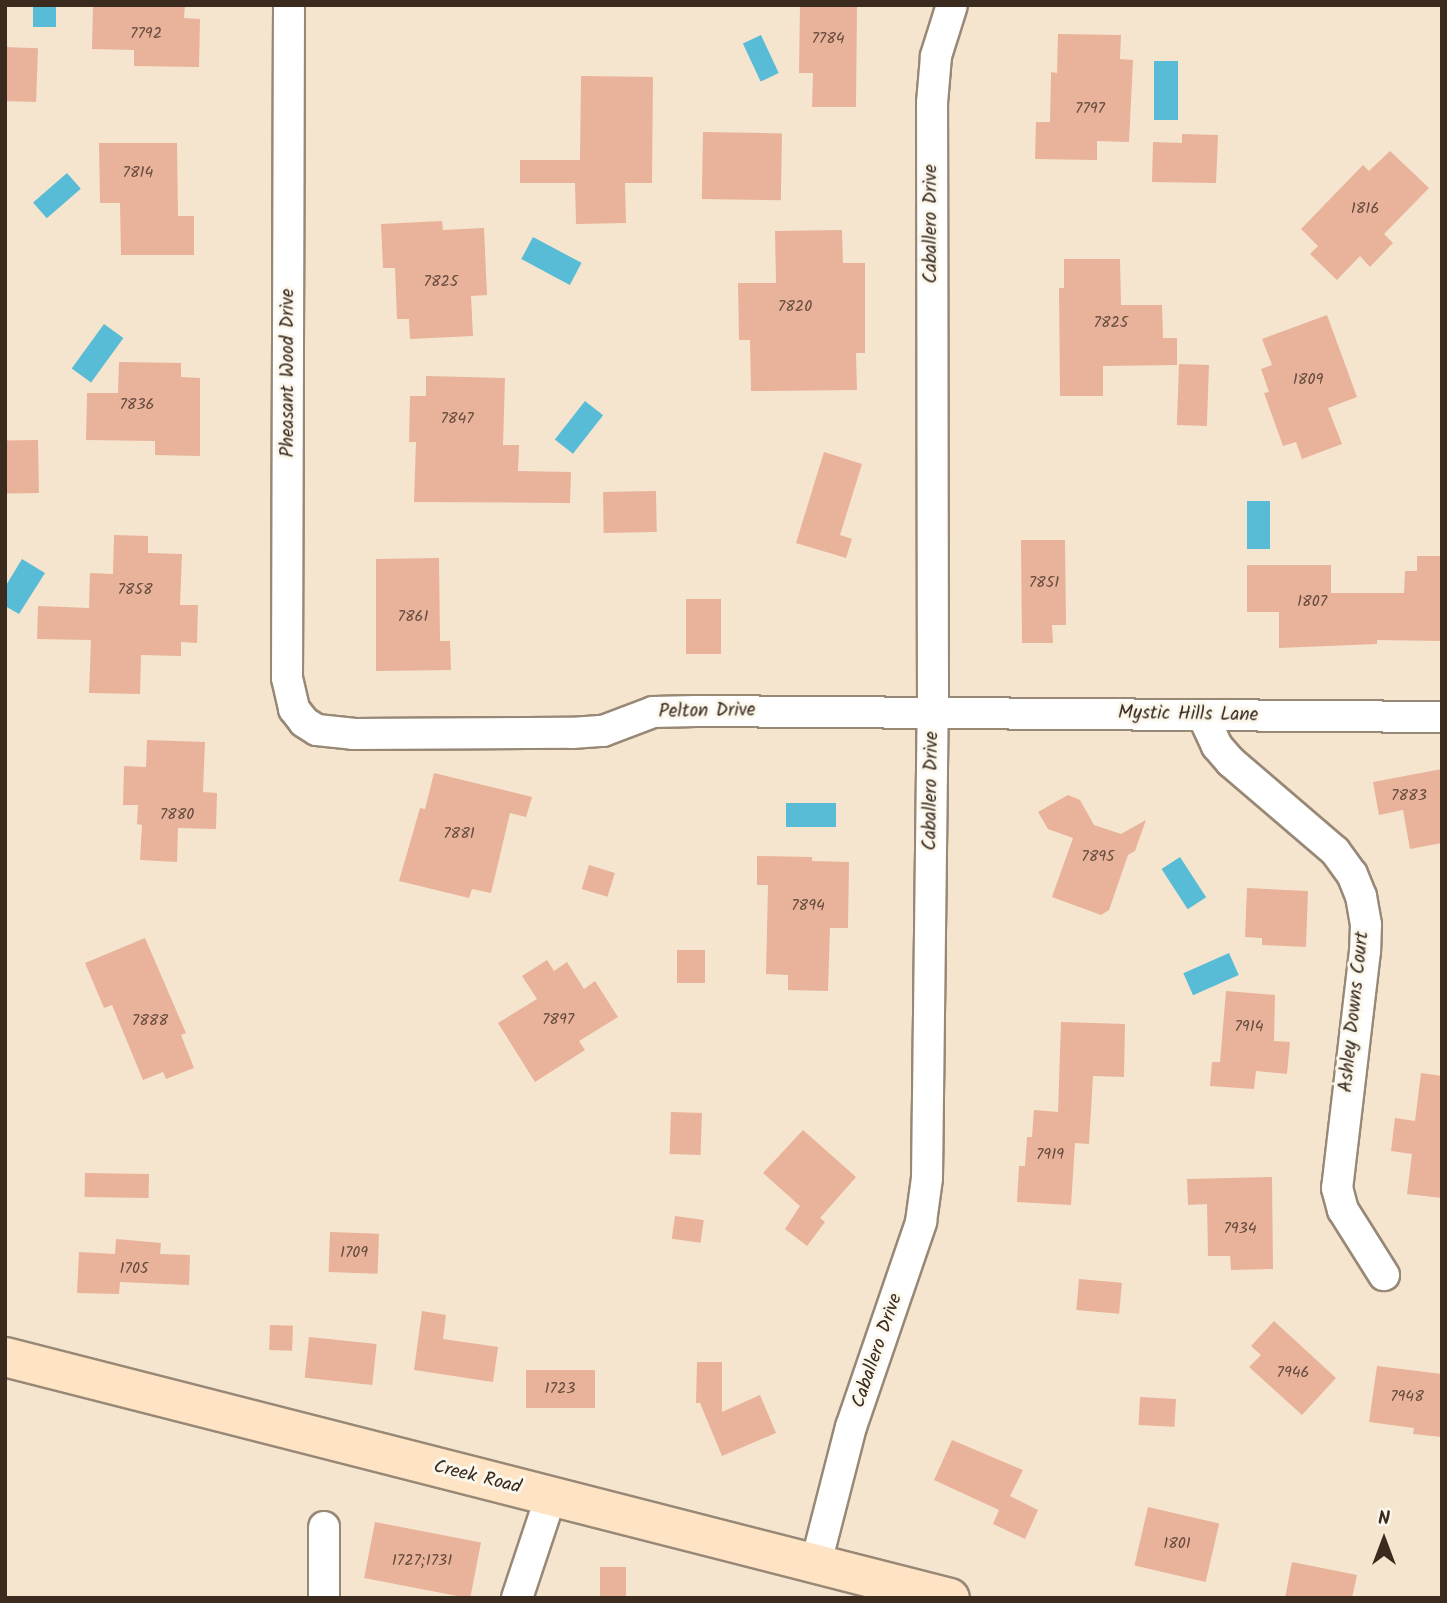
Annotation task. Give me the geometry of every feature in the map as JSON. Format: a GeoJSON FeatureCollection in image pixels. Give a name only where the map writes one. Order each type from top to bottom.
{"type":"FeatureCollection","features":[{"type":"Feature","properties":{"kind":"street","name":"Pheasant Wood Drive"},"geometry":{"type":"LineString","coordinates":[[289,5],[287,678],[288,693],[294,709],[304,722],[317,730]]}},
{"type":"Feature","properties":{"kind":"street","name":"Caballero Drive"},"geometry":{"type":"LineString","coordinates":[[817,1563],[851,1427],[921,1222],[927,1178],[933,711],[932,103],[936,56],[952,5]]}},
{"type":"Feature","properties":{"kind":"street","name":"Pelton Drive"},"geometry":{"type":"LineString","coordinates":[[317,730],[353,734],[572,733],[603,731],[653,712],[933,711]]}},
{"type":"Feature","properties":{"kind":"street","name":"Mystic Hills Lane"},"geometry":{"type":"LineString","coordinates":[[933,711],[1442,717]]}},
{"type":"Feature","properties":{"kind":"street","name":"Ashley Downs Court"},"geometry":{"type":"LineString","coordinates":[[1203,716],[1217,746],[1231,762],[1335,851],[1352,874],[1361,896],[1366,925],[1365,951],[1337,1188],[1343,1210],[1384,1275]]}},
{"type":"Feature","properties":{"kind":"street","name":"Creek Road"},"geometry":{"type":"LineString","coordinates":[[5,1357],[950,1598]]}},
{"type":"Feature","properties":{"kind":"street"},"geometry":{"type":"LineString","coordinates":[[517,1598],[551,1496]]}},
{"type":"Feature","properties":{"kind":"street"},"geometry":{"type":"LineString","coordinates":[[324,1527],[324,1598]]}},
{"type":"Feature","properties":{"kind":"water"},"geometry":{"type":"Polygon","coordinates":[[[33,5],[56,5],[56,27],[33,27],[33,5]]]}},
{"type":"Feature","properties":{"kind":"water"},"geometry":{"type":"Polygon","coordinates":[[[761,35],[779,73],[761,82],[743,43],[761,35]]]}},
{"type":"Feature","properties":{"kind":"water"},"geometry":{"type":"Polygon","coordinates":[[[1154,61],[1178,61],[1178,120],[1154,120],[1154,61]]]}},
{"type":"Feature","properties":{"kind":"water"},"geometry":{"type":"Polygon","coordinates":[[[67,173],[81,189],[47,218],[33,203],[67,173]]]}},
{"type":"Feature","properties":{"kind":"water"},"geometry":{"type":"Polygon","coordinates":[[[533,237],[582,263],[570,285],[521,259],[533,237]]]}},
{"type":"Feature","properties":{"kind":"water"},"geometry":{"type":"Polygon","coordinates":[[[104,324],[123,338],[91,383],[72,368],[104,324]]]}},
{"type":"Feature","properties":{"kind":"water"},"geometry":{"type":"Polygon","coordinates":[[[585,401],[603,415],[573,454],[555,440],[585,401]]]}},
{"type":"Feature","properties":{"kind":"water"},"geometry":{"type":"Polygon","coordinates":[[[1247,501],[1270,501],[1270,549],[1247,549],[1247,501]]]}},
{"type":"Feature","properties":{"kind":"water"},"geometry":{"type":"Polygon","coordinates":[[[22,559],[45,573],[19,614],[5,606],[5,587],[22,559]]]}},
{"type":"Feature","properties":{"kind":"water"},"geometry":{"type":"Polygon","coordinates":[[[786,803],[836,803],[836,827],[786,827],[786,803]]]}},
{"type":"Feature","properties":{"kind":"water"},"geometry":{"type":"Polygon","coordinates":[[[1180,857],[1206,897],[1188,909],[1162,869],[1180,857]]]}},
{"type":"Feature","properties":{"kind":"water"},"geometry":{"type":"Polygon","coordinates":[[[1229,953],[1239,975],[1193,995],[1183,973],[1229,953]]]}},
{"type":"Feature","properties":{"kind":"building"},"geometry":{"type":"Polygon","coordinates":[[[93,5],[185,5],[184,18],[200,19],[199,67],[134,66],[134,50],[92,49],[93,5]]]}},
{"type":"Feature","properties":{"kind":"building"},"geometry":{"type":"Polygon","coordinates":[[[800,5],[857,5],[856,107],[812,107],[813,73],[799,73],[800,5]]]}},
{"type":"Feature","properties":{"kind":"building"},"geometry":{"type":"Polygon","coordinates":[[[1058,34],[1121,35],[1120,59],[1133,60],[1129,142],[1097,141],[1097,160],[1035,159],[1036,122],[1050,122],[1051,72],[1057,73],[1058,34]]]}},
{"type":"Feature","properties":{"kind":"building"},"geometry":{"type":"Polygon","coordinates":[[[5,47],[38,48],[36,102],[5,101],[5,47]]]}},
{"type":"Feature","properties":{"kind":"building"},"geometry":{"type":"Polygon","coordinates":[[[581,76],[653,77],[652,183],[625,183],[626,223],[576,224],[575,183],[520,183],[520,160],[580,160],[581,76]]]}},
{"type":"Feature","properties":{"kind":"building"},"geometry":{"type":"Polygon","coordinates":[[[703,132],[782,133],[781,200],[702,199],[703,132]]]}},
{"type":"Feature","properties":{"kind":"building"},"geometry":{"type":"Polygon","coordinates":[[[1182,134],[1218,135],[1216,183],[1152,182],[1153,142],[1182,143],[1182,134]]]}},
{"type":"Feature","properties":{"kind":"building"},"geometry":{"type":"Polygon","coordinates":[[[99,143],[177,143],[178,216],[194,216],[194,255],[121,255],[120,203],[100,203],[99,143]]]}},
{"type":"Feature","properties":{"kind":"building"},"geometry":{"type":"Polygon","coordinates":[[[1390,151],[1429,188],[1384,234],[1393,243],[1370,267],[1360,256],[1337,280],[1310,254],[1318,246],[1301,229],[1363,165],[1369,171],[1390,151]]]}},
{"type":"Feature","properties":{"kind":"building"},"geometry":{"type":"Polygon","coordinates":[[[442,221],[443,230],[484,228],[487,295],[471,296],[473,336],[410,339],[409,319],[397,319],[395,268],[383,268],[381,224],[442,221]]]}},
{"type":"Feature","properties":{"kind":"building"},"geometry":{"type":"Polygon","coordinates":[[[842,230],[843,263],[865,263],[865,353],[856,353],[857,390],[751,391],[750,340],[739,340],[738,283],[776,283],[775,231],[842,230]]]}},
{"type":"Feature","properties":{"kind":"building"},"geometry":{"type":"Polygon","coordinates":[[[1064,259],[1120,259],[1121,305],[1162,305],[1163,338],[1177,338],[1177,365],[1103,366],[1103,396],[1060,396],[1059,288],[1064,288],[1064,259]]]}},
{"type":"Feature","properties":{"kind":"building"},"geometry":{"type":"Polygon","coordinates":[[[1327,315],[1357,397],[1328,408],[1342,444],[1302,459],[1296,442],[1283,446],[1264,393],[1269,392],[1261,369],[1272,365],[1262,339],[1327,315]]]}},
{"type":"Feature","properties":{"kind":"building"},"geometry":{"type":"Polygon","coordinates":[[[119,362],[181,363],[181,377],[200,378],[200,456],[155,455],[155,441],[86,440],[87,393],[118,393],[119,362]]]}},
{"type":"Feature","properties":{"kind":"building"},"geometry":{"type":"Polygon","coordinates":[[[1179,364],[1209,365],[1207,426],[1177,425],[1179,364]]]}},
{"type":"Feature","properties":{"kind":"building"},"geometry":{"type":"Polygon","coordinates":[[[426,376],[505,378],[503,445],[519,445],[518,471],[571,472],[570,503],[414,502],[416,442],[409,442],[410,396],[426,396],[426,376]]]}},
{"type":"Feature","properties":{"kind":"building"},"geometry":{"type":"Polygon","coordinates":[[[38,440],[39,493],[6,494],[5,441],[38,440]]]}},
{"type":"Feature","properties":{"kind":"building"},"geometry":{"type":"Polygon","coordinates":[[[824,452],[862,464],[840,535],[852,539],[846,558],[796,543],[824,452]]]}},
{"type":"Feature","properties":{"kind":"building"},"geometry":{"type":"Polygon","coordinates":[[[656,491],[657,532],[604,533],[603,492],[656,491]]]}},
{"type":"Feature","properties":{"kind":"building"},"geometry":{"type":"Polygon","coordinates":[[[114,535],[148,536],[148,553],[182,554],[180,605],[198,605],[197,643],[181,642],[181,656],[141,655],[140,694],[89,693],[91,640],[37,639],[38,606],[89,608],[90,573],[113,574],[114,535]]]}},
{"type":"Feature","properties":{"kind":"building"},"geometry":{"type":"Polygon","coordinates":[[[1021,540],[1065,540],[1066,625],[1052,625],[1053,643],[1022,643],[1021,540]]]}},
{"type":"Feature","properties":{"kind":"building"},"geometry":{"type":"Polygon","coordinates":[[[1417,556],[1442,556],[1442,641],[1377,640],[1377,644],[1279,648],[1279,612],[1247,612],[1247,565],[1331,565],[1331,593],[1404,593],[1405,571],[1417,571],[1417,556]]]}},
{"type":"Feature","properties":{"kind":"building"},"geometry":{"type":"Polygon","coordinates":[[[439,558],[440,641],[450,641],[451,670],[376,671],[376,559],[439,558]]]}},
{"type":"Feature","properties":{"kind":"building"},"geometry":{"type":"Polygon","coordinates":[[[686,599],[721,599],[721,654],[686,654],[686,599]]]}},
{"type":"Feature","properties":{"kind":"building"},"geometry":{"type":"Polygon","coordinates":[[[147,740],[205,742],[203,792],[217,793],[216,829],[178,828],[177,862],[140,860],[142,825],[137,824],[138,805],[123,805],[124,766],[146,767],[147,740]]]}},
{"type":"Feature","properties":{"kind":"building"},"geometry":{"type":"Polygon","coordinates":[[[1442,769],[1442,843],[1410,849],[1403,810],[1379,815],[1373,782],[1442,769]]]}},
{"type":"Feature","properties":{"kind":"building"},"geometry":{"type":"Polygon","coordinates":[[[434,773],[532,797],[526,817],[510,813],[491,893],[472,889],[469,898],[399,881],[420,808],[425,809],[434,773]]]}},
{"type":"Feature","properties":{"kind":"building"},"geometry":{"type":"Polygon","coordinates":[[[1068,795],[1080,800],[1094,825],[1121,834],[1146,820],[1135,851],[1128,855],[1109,910],[1101,915],[1052,897],[1073,838],[1048,829],[1038,812],[1068,795]]]}},
{"type":"Feature","properties":{"kind":"building"},"geometry":{"type":"Polygon","coordinates":[[[757,856],[812,857],[812,861],[849,862],[848,928],[830,928],[828,991],[788,990],[788,975],[766,974],[768,885],[757,885],[757,856]]]}},
{"type":"Feature","properties":{"kind":"building"},"geometry":{"type":"Polygon","coordinates":[[[589,865],[615,873],[608,897],[582,889],[589,865]]]}},
{"type":"Feature","properties":{"kind":"building"},"geometry":{"type":"Polygon","coordinates":[[[1247,888],[1308,891],[1306,947],[1262,945],[1262,938],[1245,937],[1247,888]]]}},
{"type":"Feature","properties":{"kind":"building"},"geometry":{"type":"Polygon","coordinates":[[[145,938],[186,1033],[181,1035],[194,1068],[166,1079],[163,1072],[143,1080],[112,1005],[104,1008],[85,963],[145,938]]]}},
{"type":"Feature","properties":{"kind":"building"},"geometry":{"type":"Polygon","coordinates":[[[677,950],[705,950],[705,983],[677,983],[677,950]]]}},
{"type":"Feature","properties":{"kind":"building"},"geometry":{"type":"Polygon","coordinates":[[[547,960],[554,971],[567,962],[584,989],[595,981],[618,1017],[579,1041],[585,1050],[535,1082],[498,1023],[537,999],[522,976],[547,960]]]}},
{"type":"Feature","properties":{"kind":"building"},"geometry":{"type":"Polygon","coordinates":[[[1226,991],[1275,995],[1274,1041],[1290,1042],[1287,1074],[1256,1071],[1254,1089],[1210,1086],[1212,1062],[1220,1062],[1226,991]]]}},
{"type":"Feature","properties":{"kind":"building"},"geometry":{"type":"Polygon","coordinates":[[[1061,1022],[1125,1024],[1124,1077],[1093,1076],[1089,1144],[1075,1143],[1071,1205],[1017,1202],[1019,1166],[1025,1166],[1027,1137],[1032,1137],[1034,1110],[1058,1112],[1061,1022]]]}},
{"type":"Feature","properties":{"kind":"building"},"geometry":{"type":"Polygon","coordinates":[[[1421,1073],[1442,1076],[1442,1198],[1407,1194],[1412,1154],[1391,1151],[1395,1118],[1415,1121],[1421,1073]]]}},
{"type":"Feature","properties":{"kind":"building"},"geometry":{"type":"Polygon","coordinates":[[[671,1112],[702,1113],[701,1155],[670,1154],[671,1112]]]}},
{"type":"Feature","properties":{"kind":"building"},"geometry":{"type":"Polygon","coordinates":[[[803,1130],[856,1177],[820,1218],[825,1222],[807,1246],[785,1229],[800,1206],[763,1173],[803,1130]]]}},
{"type":"Feature","properties":{"kind":"building"},"geometry":{"type":"Polygon","coordinates":[[[85,1173],[149,1174],[149,1198],[85,1197],[85,1173]]]}},
{"type":"Feature","properties":{"kind":"building"},"geometry":{"type":"Polygon","coordinates":[[[1272,1177],[1273,1269],[1231,1270],[1230,1256],[1208,1256],[1207,1204],[1188,1205],[1187,1179],[1272,1177]]]}},
{"type":"Feature","properties":{"kind":"building"},"geometry":{"type":"Polygon","coordinates":[[[675,1216],[704,1220],[701,1243],[672,1239],[675,1216]]]}},
{"type":"Feature","properties":{"kind":"building"},"geometry":{"type":"Polygon","coordinates":[[[330,1232],[379,1234],[378,1274],[329,1272],[330,1232]]]}},
{"type":"Feature","properties":{"kind":"building"},"geometry":{"type":"Polygon","coordinates":[[[116,1239],[161,1243],[160,1254],[190,1255],[189,1285],[120,1282],[119,1294],[77,1293],[79,1252],[115,1254],[116,1239]]]}},
{"type":"Feature","properties":{"kind":"building"},"geometry":{"type":"Polygon","coordinates":[[[1079,1279],[1122,1283],[1119,1314],[1076,1310],[1079,1279]]]}},
{"type":"Feature","properties":{"kind":"building"},"geometry":{"type":"Polygon","coordinates":[[[422,1311],[446,1315],[443,1339],[498,1347],[493,1382],[414,1370],[422,1311]]]}},
{"type":"Feature","properties":{"kind":"building"},"geometry":{"type":"Polygon","coordinates":[[[1274,1321],[1336,1378],[1302,1415],[1249,1367],[1261,1355],[1251,1346],[1274,1321]]]}},
{"type":"Feature","properties":{"kind":"building"},"geometry":{"type":"Polygon","coordinates":[[[270,1325],[293,1326],[292,1351],[269,1350],[270,1325]]]}},
{"type":"Feature","properties":{"kind":"building"},"geometry":{"type":"Polygon","coordinates":[[[309,1337],[377,1344],[372,1385],[305,1378],[309,1337]]]}},
{"type":"Feature","properties":{"kind":"building"},"geometry":{"type":"Polygon","coordinates":[[[697,1362],[722,1362],[722,1412],[760,1395],[776,1433],[722,1456],[700,1403],[696,1403],[697,1362]]]}},
{"type":"Feature","properties":{"kind":"building"},"geometry":{"type":"Polygon","coordinates":[[[1377,1366],[1442,1374],[1442,1437],[1413,1434],[1414,1428],[1369,1422],[1377,1366]]]}},
{"type":"Feature","properties":{"kind":"building"},"geometry":{"type":"Polygon","coordinates":[[[526,1370],[595,1370],[595,1408],[526,1408],[526,1370]]]}},
{"type":"Feature","properties":{"kind":"building"},"geometry":{"type":"Polygon","coordinates":[[[1140,1397],[1176,1399],[1174,1427],[1139,1425],[1140,1397]]]}},
{"type":"Feature","properties":{"kind":"building"},"geometry":{"type":"Polygon","coordinates":[[[952,1440],[1023,1470],[1010,1496],[1038,1510],[1025,1539],[993,1524],[999,1510],[934,1480],[952,1440]]]}},
{"type":"Feature","properties":{"kind":"building"},"geometry":{"type":"Polygon","coordinates":[[[1148,1507],[1219,1523],[1206,1582],[1135,1565],[1148,1507]]]}},
{"type":"Feature","properties":{"kind":"building"},"geometry":{"type":"Polygon","coordinates":[[[375,1522],[481,1543],[470,1598],[364,1578],[375,1522]]]}},
{"type":"Feature","properties":{"kind":"building"},"geometry":{"type":"Polygon","coordinates":[[[1292,1562],[1357,1575],[1352,1598],[1285,1598],[1292,1562]]]}},
{"type":"Feature","properties":{"kind":"building"},"geometry":{"type":"Polygon","coordinates":[[[600,1567],[626,1567],[626,1598],[600,1598],[600,1567]]]}}]}
